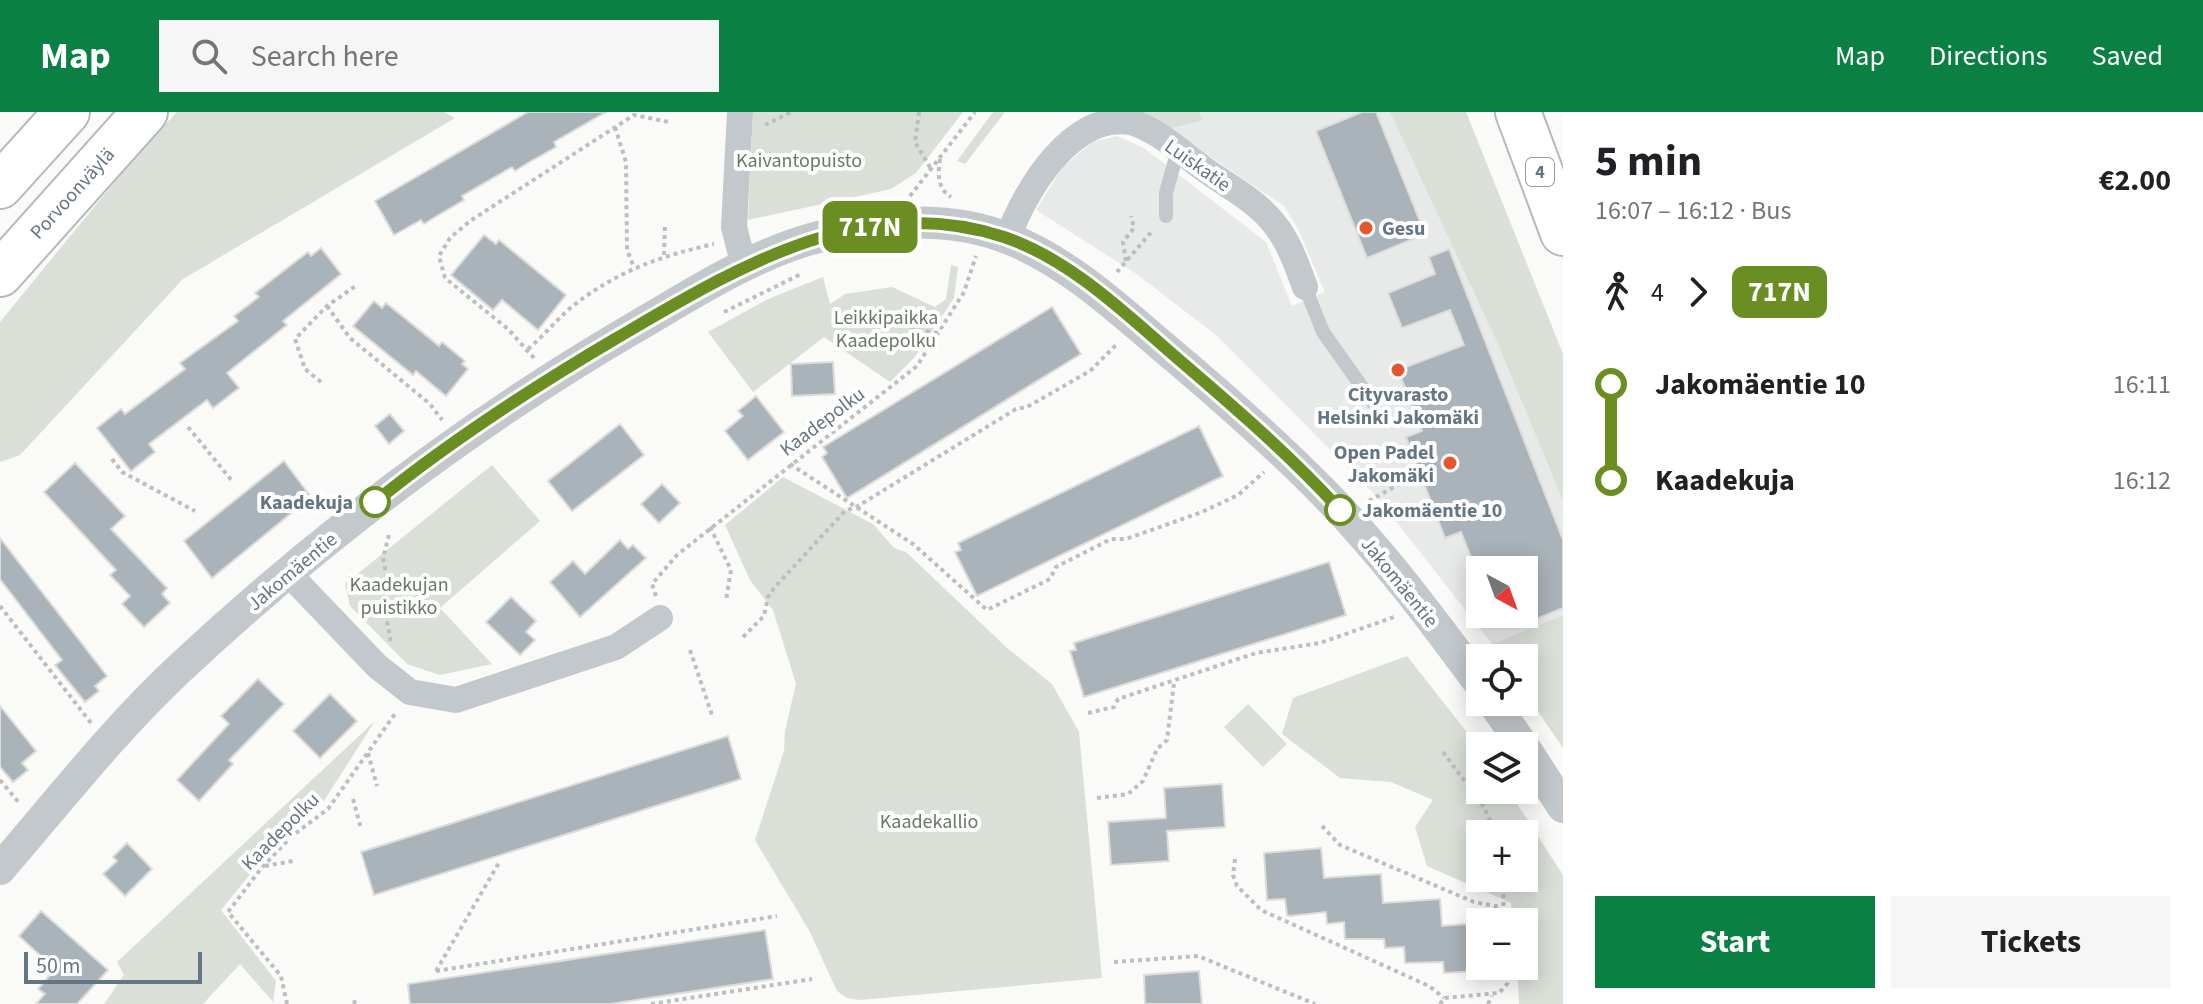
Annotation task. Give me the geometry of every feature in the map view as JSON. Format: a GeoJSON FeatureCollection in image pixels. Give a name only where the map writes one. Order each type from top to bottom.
{"type":"FeatureCollection","features":[{"type":"Feature","properties":{"kind":"highway"},"geometry":{"type":"LineString","coordinates":[[0,186],[67,112]]}},
{"type":"Feature","properties":{"kind":"highway","name":"Porvoonväylä"},"geometry":{"type":"LineString","coordinates":[[0,274],[145,112]]}},
{"type":"Feature","properties":{"kind":"highway","name":"4"},"geometry":{"type":"LineString","coordinates":[[1518,112],[1563,233]]}},
{"type":"Feature","properties":{"kind":"street"},"geometry":{"type":"LineString","coordinates":[[740,112],[734,227],[744,266]]}},
{"type":"Feature","properties":{"kind":"street","name":"Luiskatie"},"geometry":{"type":"LineString","coordinates":[[1008,238],[1017,212],[1053,157],[1086,127],[1131,122],[1178,150],[1270,219],[1291,251],[1305,287]]}},
{"type":"Feature","properties":{"kind":"street","name":"Jakomäentie"},"geometry":{"type":"LineString","coordinates":[[0,869],[137,711],[176,672],[288,573],[405,478],[548,380],[744,266],[791,246],[848,230],[884,225],[952,225],[1008,238],[1079,278],[1135,322],[1326,495],[1421,604],[1466,665]]}},
{"type":"Feature","properties":{"kind":"street"},"geometry":{"type":"LineString","coordinates":[[288,573],[377,666],[410,692],[456,700],[616,647],[660,618]]}},
{"type":"Feature","properties":{"kind":"street"},"geometry":{"type":"LineString","coordinates":[[1538,768],[1563,807]]}},
{"type":"Feature","properties":{"kind":"lane"},"geometry":{"type":"LineString","coordinates":[[1166,216],[1166,193],[1178,150]]}},
{"type":"Feature","properties":{"kind":"lane"},"geometry":{"type":"LineString","coordinates":[[1305,287],[1323,332],[1374,404]]}},
{"type":"Feature","properties":{"kind":"path"},"geometry":{"type":"LineString","coordinates":[[919,112],[915,142],[931,170]]}},
{"type":"Feature","properties":{"kind":"path"},"geometry":{"type":"LineString","coordinates":[[909,198],[975,112]]}},
{"type":"Feature","properties":{"kind":"path"},"geometry":{"type":"LineString","coordinates":[[548,380],[528,349],[508,329],[445,278],[439,256],[450,238],[470,221],[634,114],[669,122]]}},
{"type":"Feature","properties":{"kind":"path"},"geometry":{"type":"LineString","coordinates":[[615,127],[626,162],[627,250],[634,267]]}},
{"type":"Feature","properties":{"kind":"path"},"geometry":{"type":"LineString","coordinates":[[940,157],[938,174],[943,191],[956,200]]}},
{"type":"Feature","properties":{"kind":"path"},"geometry":{"type":"LineString","coordinates":[[1126,261],[1123,242],[1134,228],[1131,216]]}},
{"type":"Feature","properties":{"kind":"path"},"geometry":{"type":"LineString","coordinates":[[664,255],[665,226]]}},
{"type":"Feature","properties":{"kind":"path"},"geometry":{"type":"LineString","coordinates":[[1116,274],[1142,242]]}},
{"type":"Feature","properties":{"kind":"path"},"geometry":{"type":"LineString","coordinates":[[528,349],[576,303],[634,267],[664,255],[717,243]]}},
{"type":"Feature","properties":{"kind":"path","name":"Kaadepolku"},"geometry":{"type":"LineString","coordinates":[[652,584],[677,555],[710,527],[909,374],[964,292],[976,256]]}},
{"type":"Feature","properties":{"kind":"path"},"geometry":{"type":"LineString","coordinates":[[724,312],[811,269]]}},
{"type":"Feature","properties":{"kind":"path"},"geometry":{"type":"LineString","coordinates":[[321,382],[305,369],[295,339],[327,306],[357,285]]}},
{"type":"Feature","properties":{"kind":"path"},"geometry":{"type":"LineString","coordinates":[[327,306],[350,338],[430,404],[444,422]]}},
{"type":"Feature","properties":{"kind":"path"},"geometry":{"type":"LineString","coordinates":[[743,637],[764,616],[768,597],[774,588],[845,511],[858,506],[974,433],[1090,371],[1135,322]]}},
{"type":"Feature","properties":{"kind":"path"},"geometry":{"type":"LineString","coordinates":[[910,329],[938,333]]}},
{"type":"Feature","properties":{"kind":"path"},"geometry":{"type":"LineString","coordinates":[[188,427],[233,482]]}},
{"type":"Feature","properties":{"kind":"path"},"geometry":{"type":"LineString","coordinates":[[790,464],[858,506],[936,562],[987,610],[1050,579],[1056,567],[1111,539],[1126,539],[1202,512],[1238,495],[1282,453]]}},
{"type":"Feature","properties":{"kind":"path"},"geometry":{"type":"LineString","coordinates":[[112,459],[122,472],[195,511]]}},
{"type":"Feature","properties":{"kind":"path"},"geometry":{"type":"LineString","coordinates":[[1368,502],[1419,473]]}},
{"type":"Feature","properties":{"kind":"path"},"geometry":{"type":"LineString","coordinates":[[710,527],[731,570],[726,600]]}},
{"type":"Feature","properties":{"kind":"path"},"geometry":{"type":"LineString","coordinates":[[389,535],[383,558],[387,578],[384,603],[391,634],[391,656]]}},
{"type":"Feature","properties":{"kind":"path"},"geometry":{"type":"LineString","coordinates":[[1088,713],[1114,707],[1118,699],[1256,653],[1334,638],[1394,618],[1421,604]]}},
{"type":"Feature","properties":{"kind":"path"},"geometry":{"type":"LineString","coordinates":[[0,606],[95,728]]}},
{"type":"Feature","properties":{"kind":"path"},"geometry":{"type":"LineString","coordinates":[[690,650],[713,718]]}},
{"type":"Feature","properties":{"kind":"path"},"geometry":{"type":"LineString","coordinates":[[1097,798],[1128,794],[1143,781],[1157,749],[1167,740],[1174,682]]}},
{"type":"Feature","properties":{"kind":"path","name":"Kaadepolku"},"geometry":{"type":"LineString","coordinates":[[287,1004],[281,976],[228,912],[263,866],[292,836],[328,809],[390,722]]}},
{"type":"Feature","properties":{"kind":"path"},"geometry":{"type":"LineString","coordinates":[[1443,752],[1484,807],[1490,820]]}},
{"type":"Feature","properties":{"kind":"path"},"geometry":{"type":"LineString","coordinates":[[368,753],[377,786]]}},
{"type":"Feature","properties":{"kind":"path"},"geometry":{"type":"LineString","coordinates":[[0,780],[24,809]]}},
{"type":"Feature","properties":{"kind":"path"},"geometry":{"type":"LineString","coordinates":[[353,799],[361,829]]}},
{"type":"Feature","properties":{"kind":"path"},"geometry":{"type":"LineString","coordinates":[[1322,826],[1340,845],[1474,902],[1501,907],[1503,892]]}},
{"type":"Feature","properties":{"kind":"path"},"geometry":{"type":"LineString","coordinates":[[1235,859],[1233,875],[1237,886],[1261,910],[1429,986],[1444,998],[1492,996]]}},
{"type":"Feature","properties":{"kind":"path"},"geometry":{"type":"LineString","coordinates":[[263,866],[293,861]]}},
{"type":"Feature","properties":{"kind":"path"},"geometry":{"type":"LineString","coordinates":[[500,861],[436,971],[777,916]]}},
{"type":"Feature","properties":{"kind":"path"},"geometry":{"type":"LineString","coordinates":[[1114,962],[1198,956],[1315,1004]]}},
{"type":"Feature","properties":{"kind":"path"},"geometry":{"type":"LineString","coordinates":[[651,1004],[812,979]]}},
{"type":"Feature","properties":{"kind":"path"},"geometry":{"type":"LineString","coordinates":[[1488,1004],[1508,980]]}},
{"type":"Feature","properties":{"kind":"path"},"geometry":{"type":"LineString","coordinates":[[354,1004],[356,997]]}},
{"type":"Feature","properties":{"kind":"path"},"geometry":{"type":"LineString","coordinates":[[1440,1004],[1444,998]]}},
{"type":"Feature","properties":{"kind":"shaded area"},"geometry":{"type":"Polygon","coordinates":[[[1199,112],[1390,112],[1497,342],[1563,501],[1563,615],[1538,625],[1538,556],[1466,556],[1466,611],[1376,496],[1216,335],[1135,273],[1036,210],[1062,168],[1092,142],[1117,136],[1144,148],[1266,242],[1292,306],[1325,292],[1298,229],[1284,206],[1169,129],[1203,119],[1199,112]]]}},
{"type":"Feature","properties":{"kind":"shaded area"},"geometry":{"type":"Polygon","coordinates":[[[1479,628],[1531,628],[1492,644],[1479,628]]]}},
{"type":"Feature","properties":{"kind":"green space"},"geometry":{"type":"Polygon","coordinates":[[[177,112],[444,112],[455,118],[183,279],[20,455],[0,462],[0,322],[139,152],[177,112]]]}},
{"type":"Feature","properties":{"kind":"green space","name":"Kaivantopuisto"},"geometry":{"type":"Polygon","coordinates":[[[753,112],[963,112],[916,173],[891,189],[748,220],[753,112]]]}},
{"type":"Feature","properties":{"kind":"green space"},"geometry":{"type":"Polygon","coordinates":[[[993,112],[1005,112],[965,164],[957,161],[993,112]]]}},
{"type":"Feature","properties":{"kind":"green space"},"geometry":{"type":"Polygon","coordinates":[[[1128,112],[1199,112],[1203,120],[1169,129],[1128,112]]]}},
{"type":"Feature","properties":{"kind":"green space"},"geometry":{"type":"Polygon","coordinates":[[[1390,112],[1466,112],[1563,354],[1563,501],[1497,342],[1390,112]]]}},
{"type":"Feature","properties":{"kind":"green space","name":"Leikkipaikka Kaadepolku"},"geometry":{"type":"Polygon","coordinates":[[[951,265],[958,267],[954,298],[915,357],[890,382],[824,337],[753,392],[708,332],[768,299],[823,277],[830,304],[845,294],[892,287],[935,307],[946,299],[951,265]]]}},
{"type":"Feature","properties":{"kind":"green space","name":"Kaadekujan puistikko"},"geometry":{"type":"Polygon","coordinates":[[[492,465],[540,521],[440,608],[492,664],[440,675],[407,664],[350,606],[345,584],[492,465]]]}},
{"type":"Feature","properties":{"kind":"green space","name":"Kaadekallio"},"geometry":{"type":"Polygon","coordinates":[[[783,477],[873,524],[894,548],[906,552],[1006,647],[1052,684],[1079,732],[1102,978],[860,1000],[847,998],[837,991],[809,930],[755,840],[784,751],[785,731],[796,684],[773,610],[750,580],[725,525],[783,477]]]}},
{"type":"Feature","properties":{"kind":"green space"},"geometry":{"type":"Polygon","coordinates":[[[1563,615],[1563,748],[1538,711],[1538,644],[1492,644],[1538,628],[1538,625],[1563,615]]]}},
{"type":"Feature","properties":{"kind":"green space"},"geometry":{"type":"Polygon","coordinates":[[[1407,656],[1467,732],[1466,804],[1517,804],[1527,820],[1466,820],[1466,883],[1427,866],[1415,827],[1433,800],[1391,782],[1340,778],[1282,734],[1293,698],[1407,656]]]}},
{"type":"Feature","properties":{"kind":"green space"},"geometry":{"type":"Polygon","coordinates":[[[1248,704],[1287,744],[1263,767],[1224,727],[1248,704]]]}},
{"type":"Feature","properties":{"kind":"green space"},"geometry":{"type":"Polygon","coordinates":[[[375,721],[322,804],[286,830],[221,910],[276,981],[273,1002],[240,964],[203,1004],[104,1004],[124,975],[117,962],[375,721]]]}},
{"type":"Feature","properties":{"kind":"green space"},"geometry":{"type":"Polygon","coordinates":[[[1538,836],[1563,875],[1563,1004],[1519,1004],[1518,980],[1538,980],[1538,908],[1512,908],[1511,903],[1486,892],[1538,892],[1538,836]]]}},
{"type":"Feature","properties":{"kind":"building"},"geometry":{"type":"Polygon","coordinates":[[[528,112],[606,112],[554,142],[556,147],[515,171],[512,167],[462,196],[464,200],[424,224],[421,220],[394,235],[375,201],[528,112]]]}},
{"type":"Feature","properties":{"kind":"building"},"geometry":{"type":"Polygon","coordinates":[[[1362,112],[1376,112],[1425,234],[1367,258],[1316,131],[1362,112]]]}},
{"type":"Feature","properties":{"kind":"building"},"geometry":{"type":"Polygon","coordinates":[[[484,235],[496,244],[499,240],[566,295],[538,330],[502,300],[493,310],[451,275],[484,235]]]}},
{"type":"Feature","properties":{"kind":"building"},"geometry":{"type":"Polygon","coordinates":[[[321,248],[341,274],[283,321],[287,325],[227,373],[239,388],[213,408],[207,400],[149,444],[155,452],[131,471],[97,428],[121,409],[125,414],[185,369],[180,363],[238,321],[234,316],[259,297],[255,293],[308,252],[311,256],[321,248]]]}},
{"type":"Feature","properties":{"kind":"building"},"geometry":{"type":"Polygon","coordinates":[[[1449,249],[1563,540],[1563,608],[1538,618],[1538,556],[1470,556],[1461,532],[1445,538],[1406,437],[1422,431],[1398,370],[1464,345],[1450,310],[1402,328],[1388,293],[1435,274],[1429,257],[1449,249]]]}},
{"type":"Feature","properties":{"kind":"building"},"geometry":{"type":"Polygon","coordinates":[[[374,301],[382,308],[386,303],[439,346],[442,342],[465,361],[462,364],[468,369],[446,396],[416,371],[413,375],[353,326],[374,301]]]}},
{"type":"Feature","properties":{"kind":"building"},"geometry":{"type":"Polygon","coordinates":[[[1052,307],[1081,354],[847,498],[822,457],[827,453],[823,447],[1052,307]]]}},
{"type":"Feature","properties":{"kind":"building"},"geometry":{"type":"Polygon","coordinates":[[[833,362],[835,394],[792,396],[791,364],[833,362]]]}},
{"type":"Feature","properties":{"kind":"building"},"geometry":{"type":"Polygon","coordinates":[[[756,396],[784,432],[748,460],[725,431],[743,416],[738,411],[756,396]]]}},
{"type":"Feature","properties":{"kind":"building"},"geometry":{"type":"Polygon","coordinates":[[[390,414],[404,431],[389,444],[375,426],[390,414]]]}},
{"type":"Feature","properties":{"kind":"building"},"geometry":{"type":"Polygon","coordinates":[[[620,424],[644,455],[572,511],[548,481],[620,424]]]}},
{"type":"Feature","properties":{"kind":"building"},"geometry":{"type":"Polygon","coordinates":[[[1199,426],[1223,476],[977,596],[955,552],[961,550],[958,543],[1199,426]]]}},
{"type":"Feature","properties":{"kind":"building"},"geometry":{"type":"Polygon","coordinates":[[[284,461],[311,497],[212,578],[184,541],[284,461]]]}},
{"type":"Feature","properties":{"kind":"building"},"geometry":{"type":"Polygon","coordinates":[[[75,463],[125,516],[111,529],[167,588],[162,594],[170,603],[144,627],[122,604],[130,596],[110,575],[116,570],[44,492],[75,463]]]}},
{"type":"Feature","properties":{"kind":"building"},"geometry":{"type":"Polygon","coordinates":[[[662,484],[680,503],[659,523],[641,504],[662,484]]]}},
{"type":"Feature","properties":{"kind":"building"},"geometry":{"type":"Polygon","coordinates":[[[0,538],[107,676],[95,686],[99,691],[85,702],[55,665],[62,660],[0,579],[0,538]]]}},
{"type":"Feature","properties":{"kind":"building"},"geometry":{"type":"Polygon","coordinates":[[[620,540],[628,549],[633,545],[646,558],[580,617],[550,582],[573,561],[585,574],[620,540]]]}},
{"type":"Feature","properties":{"kind":"building"},"geometry":{"type":"Polygon","coordinates":[[[1329,562],[1346,615],[1084,697],[1070,651],[1076,650],[1074,643],[1329,562]]]}},
{"type":"Feature","properties":{"kind":"building"},"geometry":{"type":"Polygon","coordinates":[[[511,597],[536,621],[526,632],[535,640],[520,655],[486,622],[511,597]]]}},
{"type":"Feature","properties":{"kind":"building"},"geometry":{"type":"Polygon","coordinates":[[[258,679],[284,704],[229,760],[233,764],[199,801],[177,780],[229,724],[221,716],[258,679]]]}},
{"type":"Feature","properties":{"kind":"building"},"geometry":{"type":"Polygon","coordinates":[[[330,694],[357,721],[320,758],[293,731],[330,694]]]}},
{"type":"Feature","properties":{"kind":"building"},"geometry":{"type":"Polygon","coordinates":[[[0,706],[36,751],[22,763],[28,770],[13,782],[0,767],[0,706]]]}},
{"type":"Feature","properties":{"kind":"building"},"geometry":{"type":"Polygon","coordinates":[[[728,736],[741,779],[374,895],[361,852],[728,736]]]}},
{"type":"Feature","properties":{"kind":"building"},"geometry":{"type":"Polygon","coordinates":[[[1222,784],[1225,827],[1167,831],[1169,861],[1111,865],[1108,822],[1166,818],[1164,788],[1222,784]]]}},
{"type":"Feature","properties":{"kind":"building"},"geometry":{"type":"Polygon","coordinates":[[[127,843],[152,869],[125,896],[103,874],[117,861],[113,857],[127,843]]]}},
{"type":"Feature","properties":{"kind":"building"},"geometry":{"type":"Polygon","coordinates":[[[1321,848],[1324,878],[1381,874],[1383,903],[1440,899],[1442,926],[1466,924],[1466,972],[1444,973],[1443,962],[1405,963],[1404,947],[1385,948],[1384,939],[1345,939],[1344,922],[1327,924],[1326,912],[1287,915],[1285,899],[1267,900],[1264,853],[1321,848]]]}},
{"type":"Feature","properties":{"kind":"building"},"geometry":{"type":"Polygon","coordinates":[[[41,911],[108,970],[77,1004],[36,1004],[45,994],[38,989],[55,969],[19,936],[41,911]]]}},
{"type":"Feature","properties":{"kind":"building"},"geometry":{"type":"Polygon","coordinates":[[[765,930],[773,979],[610,1004],[410,1004],[408,984],[765,930]]]}},
{"type":"Feature","properties":{"kind":"building"},"geometry":{"type":"Polygon","coordinates":[[[1199,971],[1202,1004],[1145,1004],[1144,975],[1199,971]]]}},
{"type":"Feature","properties":{"kind":"bus line","name":"717N"},"geometry":{"type":"LineString","coordinates":[[375,502],[476,427],[589,354],[710,283],[791,246],[848,230],[908,224],[952,225],[1008,238],[1079,278],[1220,396],[1340,510]]}},
{"type":"Feature","properties":{"kind":"place","name":"Gesu"},"geometry":{"type":"Point","coordinates":[1366,228]}},
{"type":"Feature","properties":{"kind":"place","name":"Cityvarasto Helsinki Jakomäki"},"geometry":{"type":"Point","coordinates":[1398,370]}},
{"type":"Feature","properties":{"kind":"place","name":"Open Padel Jakomäki"},"geometry":{"type":"Point","coordinates":[1450,463]}},
{"type":"Feature","properties":{"kind":"place","name":"Kaadekuja"},"geometry":{"type":"Point","coordinates":[375,502]}},
{"type":"Feature","properties":{"kind":"place","name":"Jakomäentie 10"},"geometry":{"type":"Point","coordinates":[1340,510]}}]}
